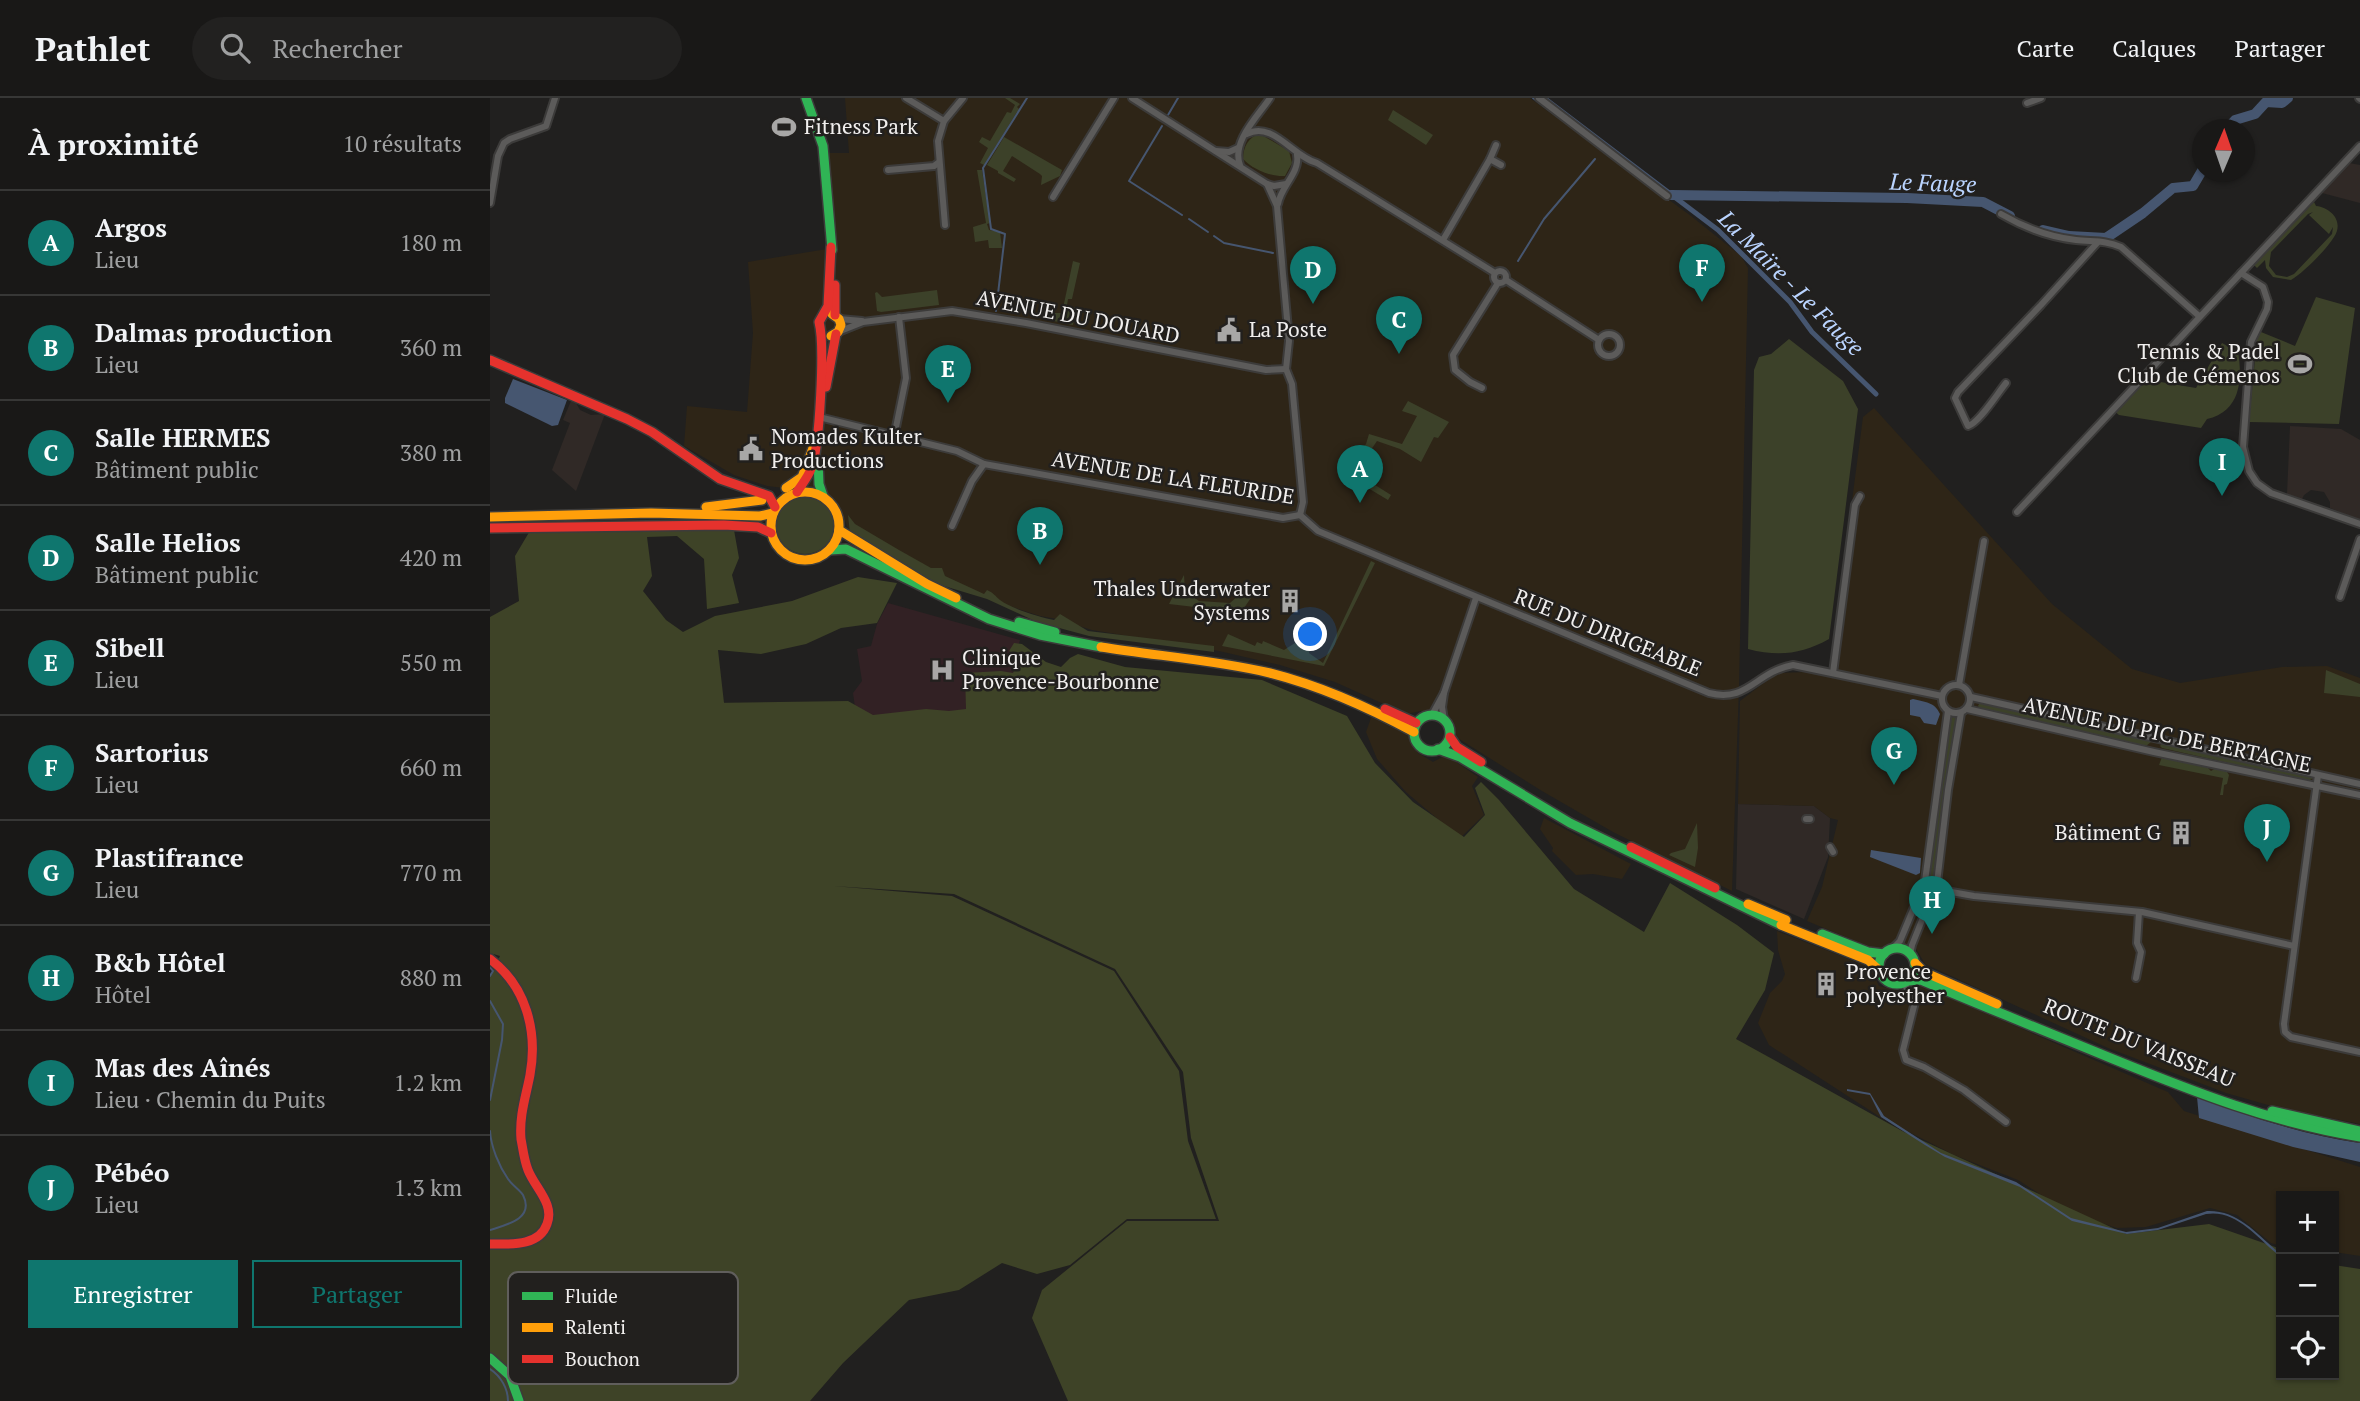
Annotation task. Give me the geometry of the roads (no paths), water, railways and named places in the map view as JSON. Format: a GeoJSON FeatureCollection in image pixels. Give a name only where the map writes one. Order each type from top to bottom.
{"type":"FeatureCollection","features":[{"type":"Feature","properties":{"kind":"main road"},"geometry":{"type":"LineString","coordinates":[[806,98],[823,146],[837,317],[841,326],[829,360],[818,468],[823,496],[837,514],[839,530],[830,550]]}},
{"type":"Feature","properties":{"kind":"main road"},"geometry":{"type":"LineString","coordinates":[[490,517],[651,513],[760,516],[774,510],[802,477],[816,440],[823,358],[819,322],[824,316],[829,298],[831,247]]}},
{"type":"Feature","properties":{"kind":"main road"},"geometry":{"type":"LineString","coordinates":[[824,316],[837,317]]}},
{"type":"Feature","properties":{"kind":"main road"},"geometry":{"type":"LineString","coordinates":[[822,333],[829,336],[837,333]]}},
{"type":"Feature","properties":{"kind":"main road"},"geometry":{"type":"LineString","coordinates":[[490,360],[635,423],[731,484],[769,496],[774,510],[771,533],[779,549],[795,559],[817,558],[830,550],[846,549],[966,610],[1037,635],[1115,650],[1248,668],[1336,695],[1415,727]]}},
{"type":"Feature","properties":{"kind":"main road"},"geometry":{"type":"LineString","coordinates":[[731,484],[791,492],[813,492],[823,496]]}},
{"type":"Feature","properties":{"kind":"main road"},"geometry":{"type":"LineString","coordinates":[[651,513],[743,505],[762,500]]}},
{"type":"Feature","properties":{"kind":"main road"},"geometry":{"type":"LineString","coordinates":[[490,528],[724,525],[758,527],[771,533]]}},
{"type":"Feature","properties":{"kind":"main road"},"geometry":{"type":"LineString","coordinates":[[839,530],[927,584],[1013,620],[1077,638],[1275,668],[1332,686],[1415,727],[1420,746],[1429,751],[1438,750],[1460,757],[1581,829],[1724,900],[1868,960],[1888,982],[1906,982],[1914,973],[1913,959],[1902,949],[1868,952],[1740,900],[1563,812],[1457,747],[1444,720],[1432,715],[1423,716],[1415,727]]}},
{"type":"Feature","properties":{"kind":"main road"},"geometry":{"type":"LineString","coordinates":[[1438,750],[1450,737]]}},
{"type":"Feature","properties":{"kind":"main road"},"geometry":{"type":"LineString","coordinates":[[1879,970],[1879,961],[1888,951]]}},
{"type":"Feature","properties":{"kind":"main road","name":"ROUTE DU VAISSEAU"},"geometry":{"type":"LineString","coordinates":[[1913,959],[1924,972],[2156,1072],[2263,1109],[2360,1131]]}},
{"type":"Feature","properties":{"kind":"main road"},"geometry":{"type":"LineString","coordinates":[[490,960],[502,967],[515,982],[527,1007],[531,1027],[531,1067],[520,1119],[528,1169],[544,1196],[548,1216],[547,1225],[537,1238],[516,1244],[490,1244]]}},
{"type":"Feature","properties":{"kind":"main road","name":"ROUTE DU VAISSEAU"},"geometry":{"type":"LineString","coordinates":[[1906,982],[1922,980],[2168,1083],[2245,1110],[2323,1131],[2360,1137]]}},
{"type":"Feature","properties":{"kind":"main road"},"geometry":{"type":"LineString","coordinates":[[490,1358],[508,1374]]}},
{"type":"Feature","properties":{"kind":"main road"},"geometry":{"type":"LineString","coordinates":[[514,1384],[519,1401]]}},
{"type":"Feature","properties":{"kind":"street"},"geometry":{"type":"LineString","coordinates":[[490,203],[501,149],[510,139],[546,126],[555,98]]}},
{"type":"Feature","properties":{"kind":"street"},"geometry":{"type":"LineString","coordinates":[[906,98],[944,121]]}},
{"type":"Feature","properties":{"kind":"street"},"geometry":{"type":"LineString","coordinates":[[945,225],[938,141],[944,121],[955,111],[963,98]]}},
{"type":"Feature","properties":{"kind":"street"},"geometry":{"type":"LineString","coordinates":[[1053,197],[1114,98]]}},
{"type":"Feature","properties":{"kind":"street"},"geometry":{"type":"LineString","coordinates":[[1132,98],[1267,184],[1286,184]]}},
{"type":"Feature","properties":{"kind":"street"},"geometry":{"type":"LineString","coordinates":[[1216,151],[1228,152],[1238,148],[1270,98]]}},
{"type":"Feature","properties":{"kind":"street"},"geometry":{"type":"LineString","coordinates":[[1539,98],[1667,196]]}},
{"type":"Feature","properties":{"kind":"street"},"geometry":{"type":"LineString","coordinates":[[2027,103],[2041,98]]}},
{"type":"Feature","properties":{"kind":"street"},"geometry":{"type":"LineString","coordinates":[[1260,112],[1260,122],[1265,130]]}},
{"type":"Feature","properties":{"kind":"street"},"geometry":{"type":"LineString","coordinates":[[1247,134],[1258,129],[1265,130],[1290,146],[1297,155],[1317,163],[1495,273],[1503,271],[1506,280]]}},
{"type":"Feature","properties":{"kind":"street"},"geometry":{"type":"LineString","coordinates":[[1443,240],[1496,145]]}},
{"type":"Feature","properties":{"kind":"street"},"geometry":{"type":"LineString","coordinates":[[2017,512],[2360,146]]}},
{"type":"Feature","properties":{"kind":"street"},"geometry":{"type":"LineString","coordinates":[[1238,148],[1240,165]]}},
{"type":"Feature","properties":{"kind":"street"},"geometry":{"type":"LineString","coordinates":[[1297,155],[1298,165],[1279,196],[1277,206],[1289,339],[1286,369],[1292,384],[1303,502],[1300,515]]}},
{"type":"Feature","properties":{"kind":"street"},"geometry":{"type":"LineString","coordinates":[[1490,159],[1501,165]]}},
{"type":"Feature","properties":{"kind":"street"},"geometry":{"type":"LineString","coordinates":[[1298,165],[1311,161]]}},
{"type":"Feature","properties":{"kind":"street"},"geometry":{"type":"LineString","coordinates":[[888,170],[934,166],[938,163]]}},
{"type":"Feature","properties":{"kind":"street"},"geometry":{"type":"LineString","coordinates":[[1267,184],[1277,206]]}},
{"type":"Feature","properties":{"kind":"street"},"geometry":{"type":"LineString","coordinates":[[2001,214],[2032,230],[2076,240],[2110,242],[2121,247],[2199,316]]}},
{"type":"Feature","properties":{"kind":"street"},"geometry":{"type":"LineString","coordinates":[[2006,383],[1989,402],[1977,422],[1968,426],[1955,398],[1958,392],[2098,242]]}},
{"type":"Feature","properties":{"kind":"street"},"geometry":{"type":"LineString","coordinates":[[1495,273],[1494,279],[1498,283]]}},
{"type":"Feature","properties":{"kind":"street"},"geometry":{"type":"LineString","coordinates":[[2241,273],[2263,287],[2269,302],[2250,342],[2243,447],[2247,467],[2258,483],[2271,493],[2360,524]]}},
{"type":"Feature","properties":{"kind":"street"},"geometry":{"type":"LineString","coordinates":[[1482,388],[1455,370],[1453,355],[1498,283],[1506,280]]}},
{"type":"Feature","properties":{"kind":"street"},"geometry":{"type":"LineString","coordinates":[[1506,280],[1599,340]]}},
{"type":"Feature","properties":{"kind":"street","name":"AVENUE DU DOUARD"},"geometry":{"type":"LineString","coordinates":[[837,317],[863,321],[953,311],[1266,370],[1286,369]]}},
{"type":"Feature","properties":{"kind":"street"},"geometry":{"type":"LineString","coordinates":[[894,437],[906,378],[899,317]]}},
{"type":"Feature","properties":{"kind":"street","name":"AVENUE DU DOUARD"},"geometry":{"type":"LineString","coordinates":[[837,333],[863,321]]}},
{"type":"Feature","properties":{"kind":"street"},"geometry":{"type":"LineString","coordinates":[[1609,334],[1619,339],[1618,352],[1609,356],[1603,355],[1599,350],[1599,340],[1609,334]]}},
{"type":"Feature","properties":{"kind":"street"},"geometry":{"type":"LineString","coordinates":[[1609,356],[1611,367]]}},
{"type":"Feature","properties":{"kind":"street","name":"AVENUE DE LA FLEURIDE"},"geometry":{"type":"LineString","coordinates":[[823,418],[957,451],[984,464],[1283,518],[1300,515],[1318,531],[1476,598]]}},
{"type":"Feature","properties":{"kind":"street"},"geometry":{"type":"LineString","coordinates":[[953,526],[972,481],[984,464]]}},
{"type":"Feature","properties":{"kind":"street"},"geometry":{"type":"LineString","coordinates":[[1860,496],[1855,505],[1833,673],[1942,696]]}},
{"type":"Feature","properties":{"kind":"street"},"geometry":{"type":"LineString","coordinates":[[2340,597],[2360,540]]}},
{"type":"Feature","properties":{"kind":"street"},"geometry":{"type":"LineString","coordinates":[[1959,685],[1984,541]]}},
{"type":"Feature","properties":{"kind":"street"},"geometry":{"type":"LineString","coordinates":[[1432,715],[1444,693],[1476,598]]}},
{"type":"Feature","properties":{"kind":"street","name":"RUE DU DIRIGEABLE"},"geometry":{"type":"LineString","coordinates":[[1476,598],[1709,693],[1728,696],[1744,691],[1777,668],[1793,665],[1833,673]]}},
{"type":"Feature","properties":{"kind":"street"},"geometry":{"type":"LineString","coordinates":[[1913,959],[1912,945],[1935,890],[1964,711],[1970,697],[1965,688],[1959,685],[1948,687],[1942,696],[1942,705],[1948,711],[1964,711]]}},
{"type":"Feature","properties":{"kind":"street"},"geometry":{"type":"LineString","coordinates":[[1444,693],[1444,720]]}},
{"type":"Feature","properties":{"kind":"street","name":"AVENUE DU PIC DE BERTAGNE"},"geometry":{"type":"LineString","coordinates":[[1970,697],[2360,784]]}},
{"type":"Feature","properties":{"kind":"street"},"geometry":{"type":"LineString","coordinates":[[1888,951],[1900,941],[1923,887],[1948,711]]}},
{"type":"Feature","properties":{"kind":"street","name":"AVENUE DU PIC DE BERTAGNE"},"geometry":{"type":"LineString","coordinates":[[1964,711],[2360,795]]}},
{"type":"Feature","properties":{"kind":"street"},"geometry":{"type":"LineString","coordinates":[[2154,752],[2156,739]]}},
{"type":"Feature","properties":{"kind":"street"},"geometry":{"type":"LineString","coordinates":[[2318,775],[2285,1032],[2291,1037],[2360,1052]]}},
{"type":"Feature","properties":{"kind":"street"},"geometry":{"type":"LineString","coordinates":[[1923,887],[1974,896],[2139,912],[2294,946]]}},
{"type":"Feature","properties":{"kind":"street"},"geometry":{"type":"LineString","coordinates":[[2136,978],[2141,952],[2137,943],[2139,912]]}},
{"type":"Feature","properties":{"kind":"street"},"geometry":{"type":"LineString","coordinates":[[1906,982],[1910,992],[1917,994],[1903,1050],[1906,1060],[1972,1094],[2006,1122]]}},
{"type":"Feature","properties":{"kind":"water"},"geometry":{"type":"Polygon","coordinates":[[[513,379],[567,400],[558,425],[552,426],[505,403],[513,379]]]}},
{"type":"Feature","properties":{"kind":"water"},"geometry":{"type":"Polygon","coordinates":[[[1910,700],[1935,707],[1940,714],[1936,725],[1924,723],[1920,717],[1910,715],[1910,700]]]}},
{"type":"Feature","properties":{"kind":"water"},"geometry":{"type":"Polygon","coordinates":[[[1871,850],[1921,858],[1920,873],[1916,875],[1870,857],[1871,850]]]}},
{"type":"Feature","properties":{"kind":"water"},"geometry":{"type":"Polygon","coordinates":[[[1847,1091],[1870,1093],[1884,1116],[1941,1153],[2016,1182],[2071,1218],[2126,1232],[2158,1228],[2207,1211],[2218,1212],[2245,1223],[2276,1250],[2276,1253],[2244,1225],[2217,1214],[2206,1214],[2158,1230],[2127,1234],[2072,1221],[2020,1187],[1945,1157],[1881,1117],[1870,1095],[1847,1091]]]}},
{"type":"Feature","properties":{"kind":"water"},"geometry":{"type":"Polygon","coordinates":[[[2197,1097],[2277,1125],[2360,1143],[2360,1162],[2293,1147],[2199,1118],[2197,1097]]]}},
{"type":"Feature","properties":{"kind":"waterway"},"geometry":{"type":"LineString","coordinates":[[996,311],[1005,234],[991,229],[983,168],[1027,98]]}},
{"type":"Feature","properties":{"kind":"waterway"},"geometry":{"type":"LineString","coordinates":[[1168,115],[1178,98]]}},
{"type":"Feature","properties":{"kind":"waterway"},"geometry":{"type":"LineString","coordinates":[[1533,98],[1577,131]]}},
{"type":"Feature","properties":{"kind":"waterway","name":"La Maïre - Le Fauge"},"geometry":{"type":"LineString","coordinates":[[1544,98],[1718,230],[1790,302],[1812,332],[1876,394]]}},
{"type":"Feature","properties":{"kind":"waterway","name":"Le Fauge"},"geometry":{"type":"LineString","coordinates":[[2238,119],[2255,114],[2266,102],[2282,103],[2288,98]]}},
{"type":"Feature","properties":{"kind":"waterway"},"geometry":{"type":"LineString","coordinates":[[1162,126],[1129,181],[1182,215]]}},
{"type":"Feature","properties":{"kind":"waterway"},"geometry":{"type":"LineString","coordinates":[[1518,261],[1544,219],[1595,159]]}},
{"type":"Feature","properties":{"kind":"waterway","name":"Le Fauge"},"geometry":{"type":"LineString","coordinates":[[2043,230],[2069,236],[2106,238],[2173,188],[2193,186],[2195,182]]}},
{"type":"Feature","properties":{"kind":"waterway"},"geometry":{"type":"LineString","coordinates":[[1665,198],[1668,200],[1671,195]]}},
{"type":"Feature","properties":{"kind":"waterway","name":"Le Fauge"},"geometry":{"type":"LineString","coordinates":[[1671,195],[1907,198],[1983,202],[2010,216]]}},
{"type":"Feature","properties":{"kind":"waterway"},"geometry":{"type":"LineString","coordinates":[[1189,219],[1208,232]]}},
{"type":"Feature","properties":{"kind":"waterway"},"geometry":{"type":"LineString","coordinates":[[1214,236],[1224,243],[1273,253]]}},
{"type":"Feature","properties":{"kind":"waterway"},"geometry":{"type":"LineString","coordinates":[[490,967],[493,971],[490,976]]}},
{"type":"Feature","properties":{"kind":"waterway"},"geometry":{"type":"LineString","coordinates":[[490,1001],[503,1024],[490,1100]]}},
{"type":"Feature","properties":{"kind":"waterway"},"geometry":{"type":"LineString","coordinates":[[490,1131],[502,1168],[526,1203],[525,1210],[517,1220],[490,1230]]}},
{"type":"Feature","properties":{"kind":"waterway"},"geometry":{"type":"LineString","coordinates":[[490,1369],[503,1383],[508,1401]]}},
{"type":"Feature","properties":{"kind":"place","name":"Fitness Park"},"geometry":{"type":"Point","coordinates":[784,127]}},
{"type":"Feature","properties":{"kind":"place","name":"Sartorius"},"geometry":{"type":"Point","coordinates":[1702,302]}},
{"type":"Feature","properties":{"kind":"place","name":"Salle Helios"},"geometry":{"type":"Point","coordinates":[1313,304]}},
{"type":"Feature","properties":{"kind":"place","name":"La Poste"},"geometry":{"type":"Point","coordinates":[1229,330]}},
{"type":"Feature","properties":{"kind":"place","name":"Salle HERMES"},"geometry":{"type":"Point","coordinates":[1399,354]}},
{"type":"Feature","properties":{"kind":"place","name":"Tennis & Padel Club de Gémenos"},"geometry":{"type":"Point","coordinates":[2300,364]}},
{"type":"Feature","properties":{"kind":"place","name":"Sibell"},"geometry":{"type":"Point","coordinates":[948,403]}},
{"type":"Feature","properties":{"kind":"place","name":"Nomades Kulter Productions"},"geometry":{"type":"Point","coordinates":[751,449]}},
{"type":"Feature","properties":{"kind":"place","name":"Mas des Aînés"},"geometry":{"type":"Point","coordinates":[2222,496]}},
{"type":"Feature","properties":{"kind":"place","name":"Argos"},"geometry":{"type":"Point","coordinates":[1360,503]}},
{"type":"Feature","properties":{"kind":"place","name":"Dalmas production"},"geometry":{"type":"Point","coordinates":[1040,565]}},
{"type":"Feature","properties":{"kind":"place","name":"Thales Underwater Systems"},"geometry":{"type":"Point","coordinates":[1290,601]}},
{"type":"Feature","properties":{"kind":"place","name":"Clinique Provence-Bourbonne"},"geometry":{"type":"Point","coordinates":[942,670]}},
{"type":"Feature","properties":{"kind":"place","name":"Plastifrance"},"geometry":{"type":"Point","coordinates":[1894,785]}},
{"type":"Feature","properties":{"kind":"place","name":"Bâtiment G"},"geometry":{"type":"Point","coordinates":[2181,833]}},
{"type":"Feature","properties":{"kind":"place","name":"Pébéo"},"geometry":{"type":"Point","coordinates":[2267,862]}},
{"type":"Feature","properties":{"kind":"place","name":"B&b Hôtel"},"geometry":{"type":"Point","coordinates":[1932,934]}},
{"type":"Feature","properties":{"kind":"place","name":"Provence polyesther"},"geometry":{"type":"Point","coordinates":[1826,984]}}]}
